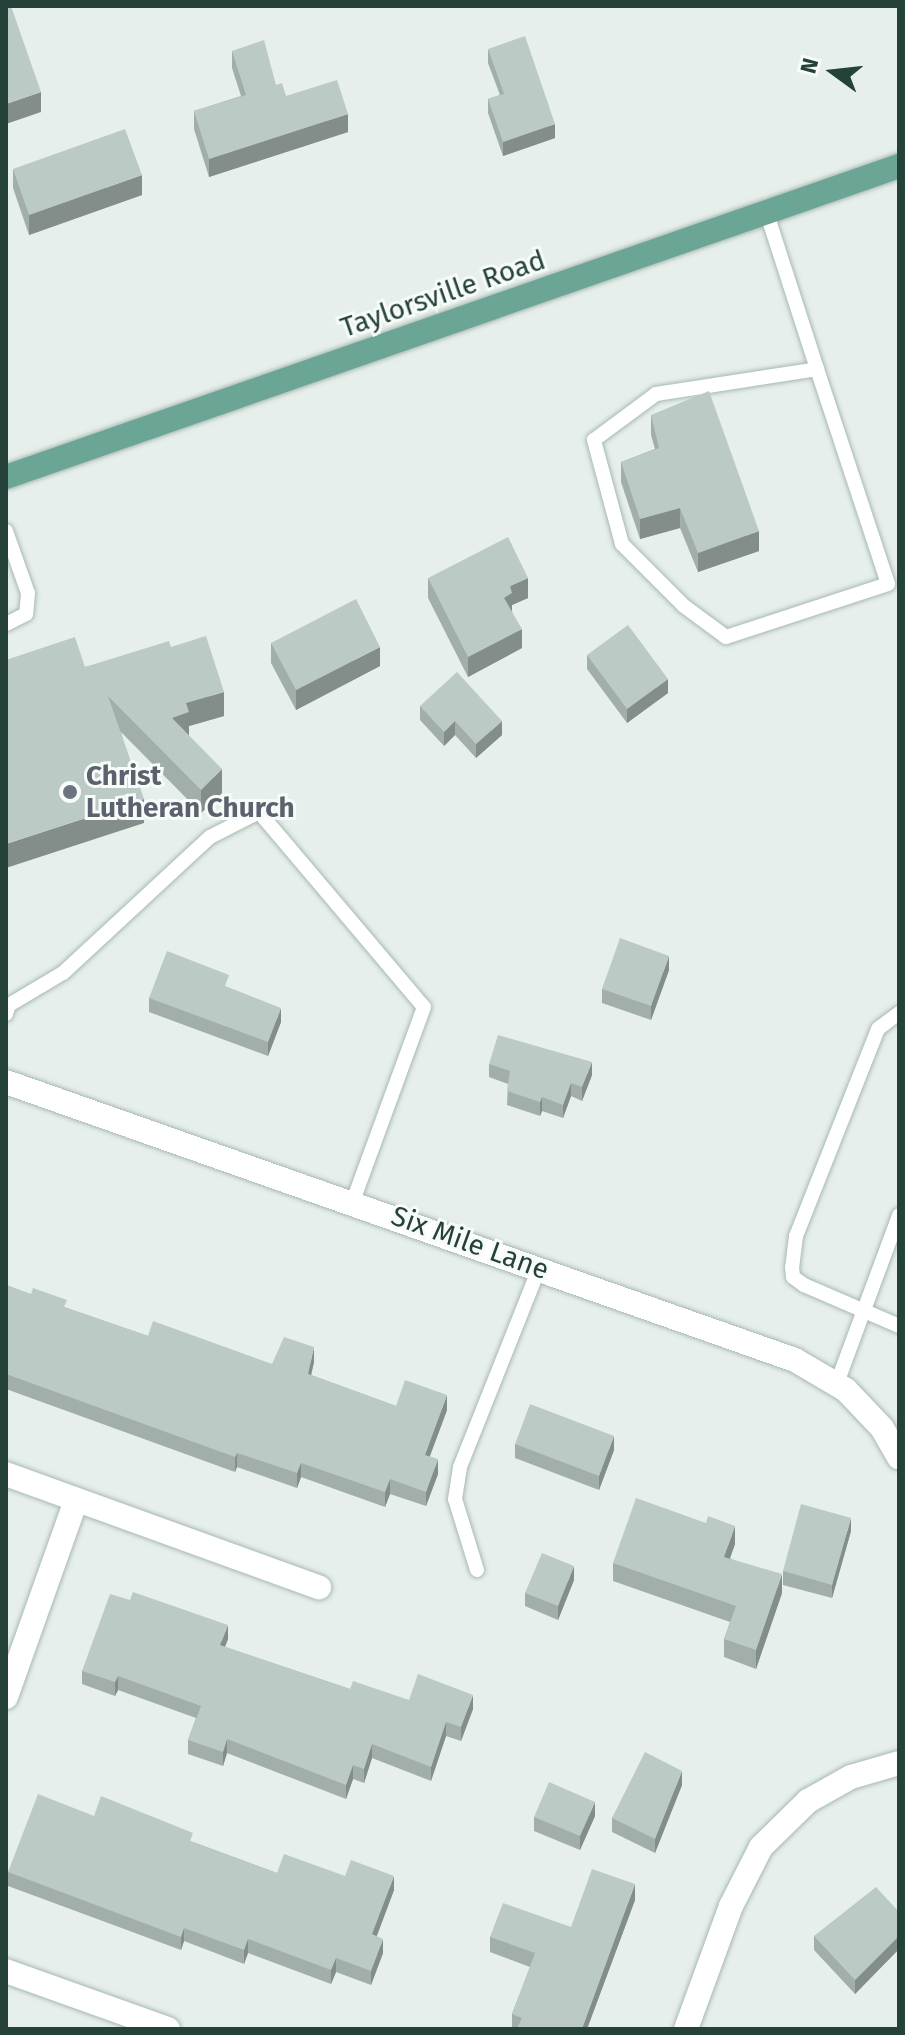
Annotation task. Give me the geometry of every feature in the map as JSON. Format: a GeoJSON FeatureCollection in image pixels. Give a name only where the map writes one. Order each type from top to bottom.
{"type":"FeatureCollection","features":[{"type":"Feature","properties":{"kind":"main road","name":"Taylorsville Road"},"geometry":{"type":"LineString","coordinates":[[6,477],[899,166]]}},
{"type":"Feature","properties":{"kind":"street","name":"Six Mile Lane"},"geometry":{"type":"LineString","coordinates":[[6,1082],[353,1201],[795,1360],[837,1383],[868,1410],[899,1458]]}},
{"type":"Feature","properties":{"kind":"street"},"geometry":{"type":"LineString","coordinates":[[6,1474],[319,1587]]}},
{"type":"Feature","properties":{"kind":"street"},"geometry":{"type":"LineString","coordinates":[[6,1697],[76,1500]]}},
{"type":"Feature","properties":{"kind":"street"},"geometry":{"type":"LineString","coordinates":[[686,2029],[731,1906],[761,1847],[808,1801],[851,1777],[899,1763]]}},
{"type":"Feature","properties":{"kind":"street"},"geometry":{"type":"LineString","coordinates":[[6,1971],[168,2029]]}},
{"type":"Feature","properties":{"kind":"lane"},"geometry":{"type":"LineString","coordinates":[[767,214],[888,584],[726,637],[684,606],[622,544],[594,440],[656,394],[817,369]]}},
{"type":"Feature","properties":{"kind":"lane"},"geometry":{"type":"LineString","coordinates":[[6,531],[28,593],[26,614],[6,624]]}},
{"type":"Feature","properties":{"kind":"lane"},"geometry":{"type":"LineString","coordinates":[[7,1007],[63,973],[210,837],[259,812],[424,1007],[353,1201]]}},
{"type":"Feature","properties":{"kind":"lane"},"geometry":{"type":"LineString","coordinates":[[899,1013],[878,1029],[796,1236],[792,1267],[793,1277],[804,1285],[899,1326]]}},
{"type":"Feature","properties":{"kind":"lane"},"geometry":{"type":"LineString","coordinates":[[837,1383],[899,1215]]}},
{"type":"Feature","properties":{"kind":"lane"},"geometry":{"type":"LineString","coordinates":[[477,1570],[455,1499],[460,1467],[539,1268]]}},
{"type":"Feature","properties":{"kind":"building"},"geometry":{"type":"Polygon","coordinates":[[[6,6],[11,6],[41,92],[6,104],[6,6]]]}},
{"type":"Feature","properties":{"kind":"building"},"geometry":{"type":"Polygon","coordinates":[[[525,36],[555,124],[503,142],[488,99],[504,94],[488,49],[525,36]]]}},
{"type":"Feature","properties":{"kind":"building"},"geometry":{"type":"Polygon","coordinates":[[[264,40],[276,85],[282,83],[286,96],[337,80],[348,114],[209,159],[194,111],[246,95],[232,51],[264,40]]]}},
{"type":"Feature","properties":{"kind":"building"},"geometry":{"type":"Polygon","coordinates":[[[125,129],[142,175],[29,215],[13,169],[125,129]]]}},
{"type":"Feature","properties":{"kind":"building"},"geometry":{"type":"Polygon","coordinates":[[[709,391],[759,531],[698,553],[680,508],[640,519],[621,462],[659,448],[651,415],[709,391]]]}},
{"type":"Feature","properties":{"kind":"building"},"geometry":{"type":"Polygon","coordinates":[[[508,537],[528,578],[510,586],[512,593],[504,598],[522,629],[468,657],[428,578],[508,537]]]}},
{"type":"Feature","properties":{"kind":"building"},"geometry":{"type":"Polygon","coordinates":[[[356,599],[380,647],[296,690],[271,643],[356,599]]]}},
{"type":"Feature","properties":{"kind":"building"},"geometry":{"type":"Polygon","coordinates":[[[628,625],[668,679],[627,709],[587,655],[628,625]]]}},
{"type":"Feature","properties":{"kind":"building"},"geometry":{"type":"Polygon","coordinates":[[[206,636],[224,692],[186,703],[189,712],[172,718],[222,769],[201,790],[108,696],[144,799],[6,844],[6,660],[75,637],[85,667],[169,641],[171,647],[206,636]]]}},
{"type":"Feature","properties":{"kind":"building"},"geometry":{"type":"Polygon","coordinates":[[[457,672],[502,721],[476,744],[455,721],[444,732],[420,706],[457,672]]]}},
{"type":"Feature","properties":{"kind":"building"},"geometry":{"type":"Polygon","coordinates":[[[620,938],[669,956],[651,1006],[602,989],[620,938]]]}},
{"type":"Feature","properties":{"kind":"building"},"geometry":{"type":"Polygon","coordinates":[[[167,951],[229,975],[225,986],[281,1008],[268,1042],[149,998],[167,951]]]}},
{"type":"Feature","properties":{"kind":"building"},"geometry":{"type":"Polygon","coordinates":[[[498,1035],[592,1062],[582,1087],[571,1083],[563,1105],[542,1097],[540,1102],[507,1091],[510,1071],[489,1064],[498,1035]]]}},
{"type":"Feature","properties":{"kind":"building"},"geometry":{"type":"Polygon","coordinates":[[[6,1285],[31,1294],[33,1288],[67,1300],[64,1307],[148,1336],[153,1321],[272,1364],[284,1337],[314,1347],[308,1374],[396,1406],[405,1380],[447,1395],[425,1455],[438,1459],[426,1492],[390,1479],[385,1492],[301,1463],[297,1473],[237,1453],[235,1457],[6,1374],[6,1285]]]}},
{"type":"Feature","properties":{"kind":"building"},"geometry":{"type":"Polygon","coordinates":[[[530,1404],[614,1436],[599,1476],[515,1444],[530,1404]]]}},
{"type":"Feature","properties":{"kind":"building"},"geometry":{"type":"Polygon","coordinates":[[[636,1498],[706,1523],[708,1516],[735,1526],[724,1557],[782,1574],[756,1650],[724,1639],[736,1606],[613,1563],[636,1498]]]}},
{"type":"Feature","properties":{"kind":"building"},"geometry":{"type":"Polygon","coordinates":[[[801,1504],[851,1518],[832,1585],[783,1571],[801,1504]]]}},
{"type":"Feature","properties":{"kind":"building"},"geometry":{"type":"Polygon","coordinates":[[[542,1553],[574,1566],[558,1606],[525,1593],[542,1553]]]}},
{"type":"Feature","properties":{"kind":"building"},"geometry":{"type":"Polygon","coordinates":[[[133,1592],[228,1625],[220,1645],[350,1689],[353,1681],[409,1700],[418,1674],[473,1695],[461,1727],[446,1722],[431,1767],[372,1744],[364,1769],[353,1765],[346,1785],[227,1739],[223,1752],[188,1740],[201,1706],[118,1676],[115,1682],[82,1671],[110,1594],[130,1600],[133,1592]]]}},
{"type":"Feature","properties":{"kind":"building"},"geometry":{"type":"Polygon","coordinates":[[[645,1752],[682,1771],[655,1839],[612,1818],[645,1752]]]}},
{"type":"Feature","properties":{"kind":"building"},"geometry":{"type":"Polygon","coordinates":[[[549,1782],[595,1802],[580,1836],[534,1817],[549,1782]]]}},
{"type":"Feature","properties":{"kind":"building"},"geometry":{"type":"Polygon","coordinates":[[[38,1794],[94,1816],[101,1796],[193,1833],[190,1841],[277,1873],[284,1854],[345,1876],[351,1860],[394,1876],[372,1934],[383,1939],[371,1971],[336,1958],[331,1970],[248,1939],[244,1950],[184,1928],[181,1937],[8,1872],[38,1794]]]}},
{"type":"Feature","properties":{"kind":"building"},"geometry":{"type":"Polygon","coordinates":[[[592,1869],[635,1884],[582,2029],[517,2029],[522,2018],[512,2014],[535,1953],[490,1937],[503,1903],[571,1927],[592,1869]]]}},
{"type":"Feature","properties":{"kind":"building"},"geometry":{"type":"Polygon","coordinates":[[[876,1887],[899,1912],[899,1936],[855,1980],[814,1936],[876,1887]]]}},
{"type":"Feature","properties":{"kind":"place","name":"Christ Lutheran Church"},"geometry":{"type":"Point","coordinates":[70,792]}}]}
